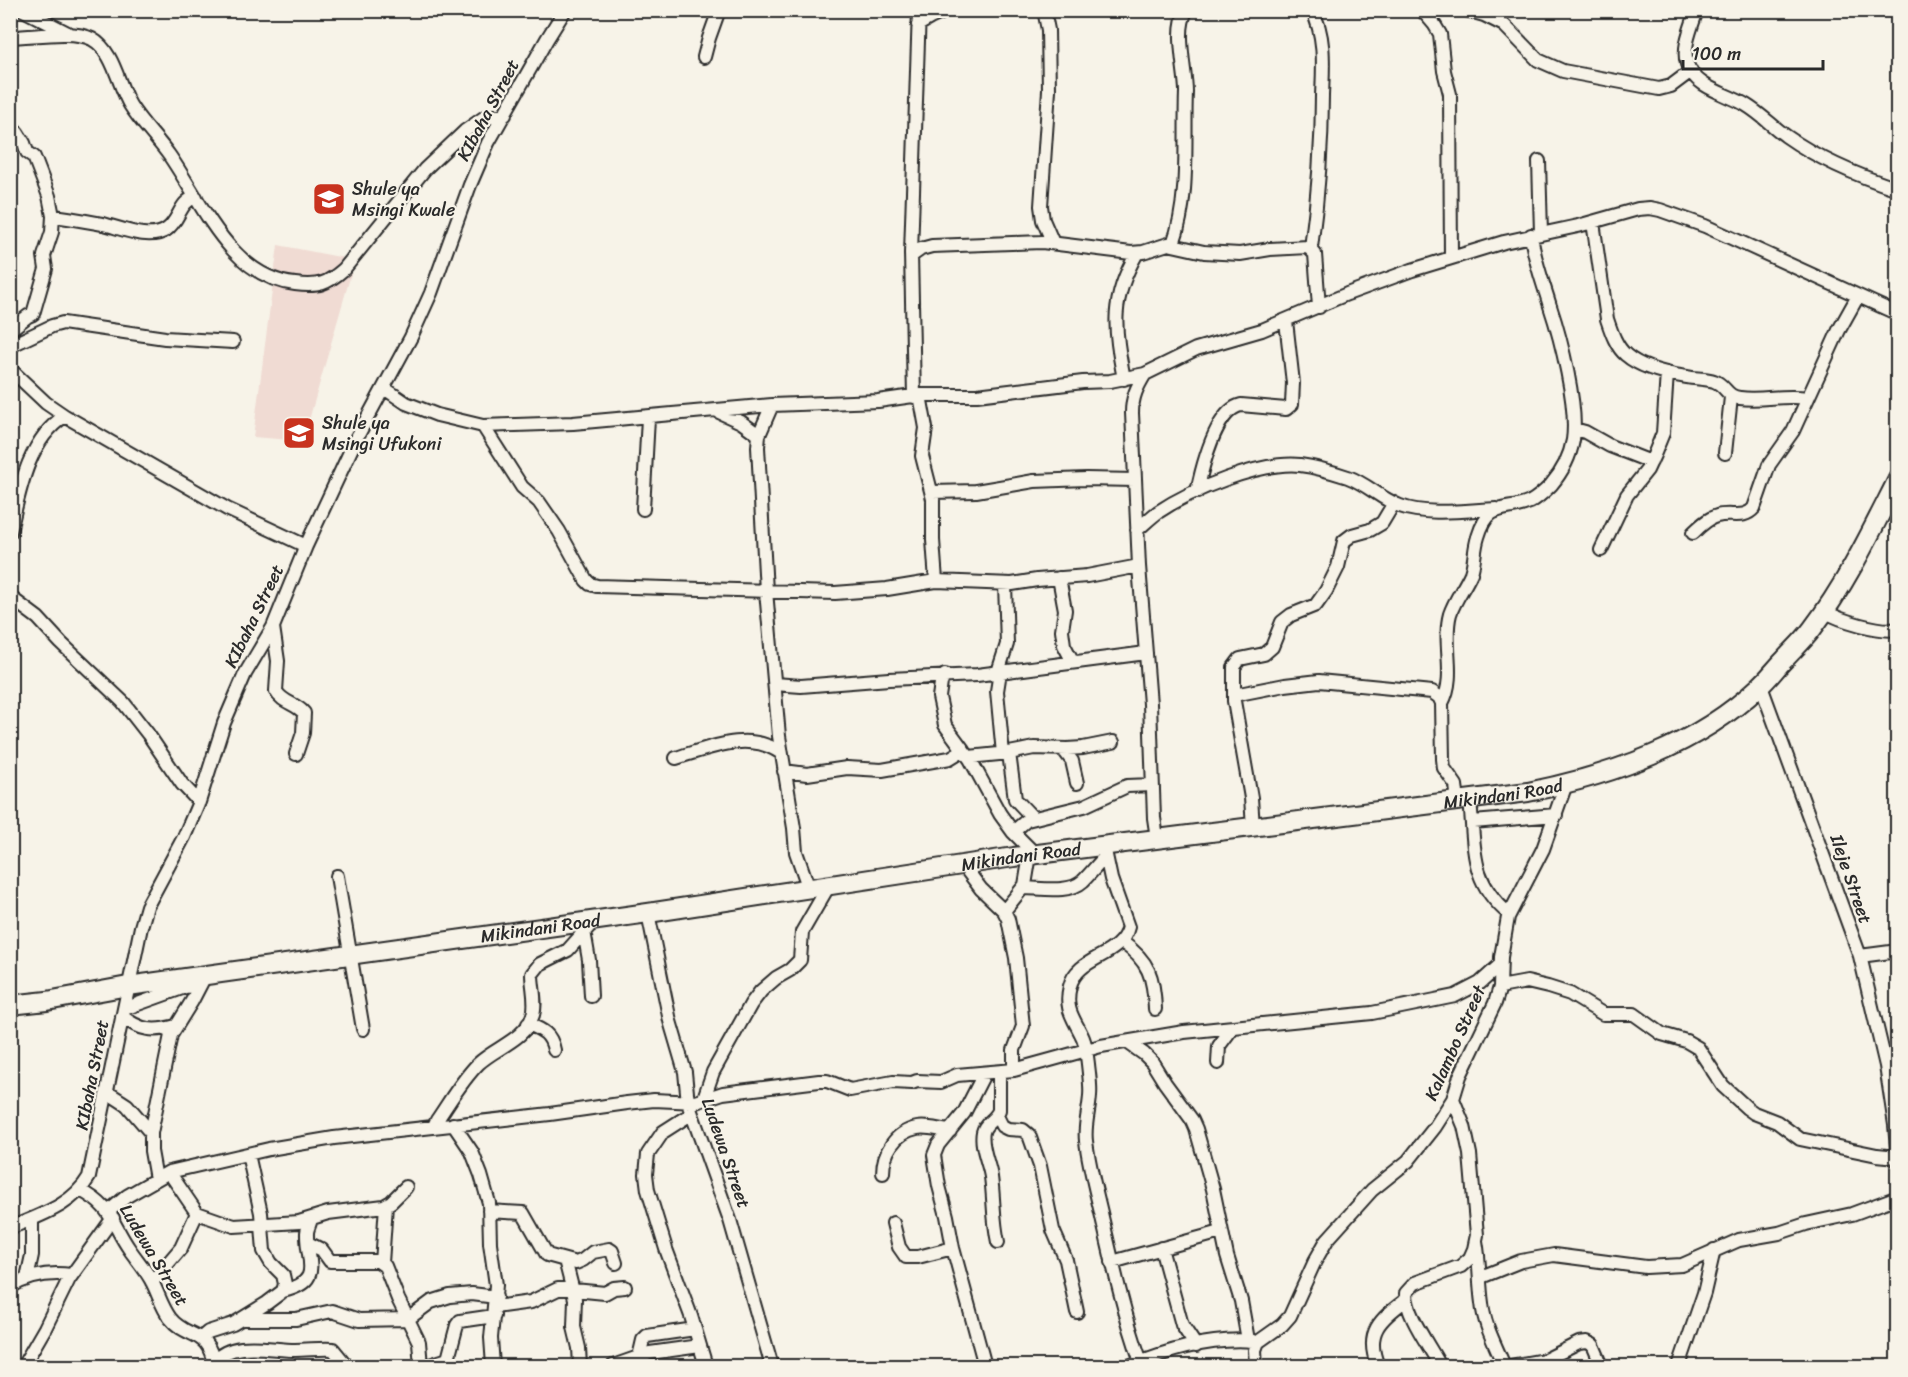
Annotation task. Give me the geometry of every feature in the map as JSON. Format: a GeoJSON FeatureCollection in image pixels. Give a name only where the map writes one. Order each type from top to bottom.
{"type":"FeatureCollection","features":[{"type":"Feature","properties":{"kind":"highway","name":"Mikindani Road"},"geometry":{"type":"LineString","coordinates":[[10,1005],[47,1001],[128,986],[203,980],[350,956],[589,926],[648,914],[1033,855],[1105,851],[1157,838],[1464,801],[1566,784],[1653,755],[1687,739],[1720,719],[1761,686],[1812,630],[1849,574],[1898,479]]}},
{"type":"Feature","properties":{"kind":"street"},"geometry":{"type":"LineString","coordinates":[[23,10],[70,34]]}},
{"type":"Feature","properties":{"kind":"street","name":"KIbaha Street"},"geometry":{"type":"LineString","coordinates":[[81,1190],[92,1167],[128,986],[147,906],[184,837],[199,802],[224,723],[245,674],[273,627],[306,546],[357,437],[411,337],[431,293],[470,185],[488,143],[565,10]]}},
{"type":"Feature","properties":{"kind":"street"},"geometry":{"type":"LineString","coordinates":[[704,57],[719,10]]}},
{"type":"Feature","properties":{"kind":"street"},"geometry":{"type":"LineString","coordinates":[[919,10],[911,256],[917,396],[926,428],[922,456],[932,492],[936,581]]}},
{"type":"Feature","properties":{"kind":"street"},"geometry":{"type":"LineString","coordinates":[[918,25],[948,10]]}},
{"type":"Feature","properties":{"kind":"street"},"geometry":{"type":"LineString","coordinates":[[1044,10],[1048,30],[1049,90],[1041,206],[1043,220],[1053,243]]}},
{"type":"Feature","properties":{"kind":"street"},"geometry":{"type":"LineString","coordinates":[[1173,244],[1179,227],[1185,167],[1186,92],[1182,25],[1187,10]]}},
{"type":"Feature","properties":{"kind":"street"},"geometry":{"type":"LineString","coordinates":[[1312,10],[1320,28],[1322,40],[1321,160],[1311,248],[1315,254],[1318,307]]}},
{"type":"Feature","properties":{"kind":"street"},"geometry":{"type":"LineString","coordinates":[[1422,10],[1440,34],[1444,71],[1450,94],[1451,258]]}},
{"type":"Feature","properties":{"kind":"street"},"geometry":{"type":"LineString","coordinates":[[1466,10],[1484,15],[1504,25],[1538,60],[1563,71],[1659,89],[1671,86],[1691,71]]}},
{"type":"Feature","properties":{"kind":"street"},"geometry":{"type":"LineString","coordinates":[[1697,10],[1687,44],[1687,64],[1700,80],[1710,88],[1738,100],[1808,150],[1868,179],[1898,189]]}},
{"type":"Feature","properties":{"kind":"street"},"geometry":{"type":"LineString","coordinates":[[10,37],[70,34],[89,38],[101,47],[131,107],[169,155],[225,242],[237,255],[260,271],[292,284],[310,286],[324,284],[345,269],[425,169],[465,130],[485,117],[505,115]]}},
{"type":"Feature","properties":{"kind":"street"},"geometry":{"type":"LineString","coordinates":[[10,330],[33,314],[46,269],[44,256],[52,232],[53,216],[49,196],[34,158],[27,152],[17,132]]}},
{"type":"Feature","properties":{"kind":"street"},"geometry":{"type":"LineString","coordinates":[[1137,530],[1158,512],[1197,492],[1249,471],[1270,466],[1299,465],[1359,482],[1394,503],[1419,510],[1496,509],[1531,502],[1551,485],[1568,460],[1574,429],[1572,399],[1558,331],[1533,250],[1536,234],[1539,160]]}},
{"type":"Feature","properties":{"kind":"street"},"geometry":{"type":"LineString","coordinates":[[53,216],[108,225],[128,231],[159,233],[171,226],[185,202],[196,197]]}},
{"type":"Feature","properties":{"kind":"street"},"geometry":{"type":"LineString","coordinates":[[384,388],[406,403],[437,415],[483,426],[648,418],[772,405],[878,401],[917,396],[977,395],[1124,379],[1145,374],[1196,350],[1286,321],[1347,294],[1451,258],[1638,209],[1660,210],[1724,234],[1898,314]]}},
{"type":"Feature","properties":{"kind":"street"},"geometry":{"type":"LineString","coordinates":[[1593,222],[1610,329],[1625,355],[1638,363],[1667,373],[1714,381],[1722,386],[1731,397],[1759,400],[1780,396],[1808,398]]}},
{"type":"Feature","properties":{"kind":"street"},"geometry":{"type":"LineString","coordinates":[[911,256],[921,249],[932,246],[1053,243],[1137,253],[1173,244],[1195,251],[1229,254],[1281,248],[1311,248]]}},
{"type":"Feature","properties":{"kind":"street"},"geometry":{"type":"LineString","coordinates":[[1124,379],[1117,339],[1118,292],[1137,253]]}},
{"type":"Feature","properties":{"kind":"street"},"geometry":{"type":"LineString","coordinates":[[1693,533],[1716,516],[1744,515],[1754,508],[1769,465],[1793,431],[1839,330],[1858,296]]}},
{"type":"Feature","properties":{"kind":"street"},"geometry":{"type":"LineString","coordinates":[[1197,492],[1213,439],[1228,412],[1241,405],[1286,409],[1292,404],[1293,383],[1286,321]]}},
{"type":"Feature","properties":{"kind":"street"},"geometry":{"type":"LineString","coordinates":[[10,346],[63,323],[176,339],[233,342]]}},
{"type":"Feature","properties":{"kind":"street"},"geometry":{"type":"LineString","coordinates":[[10,369],[46,403],[65,416],[227,509],[306,546]]}},
{"type":"Feature","properties":{"kind":"street"},"geometry":{"type":"LineString","coordinates":[[1601,550],[1628,495],[1651,462],[1663,433],[1667,373]]}},
{"type":"Feature","properties":{"kind":"street"},"geometry":{"type":"LineString","coordinates":[[1145,374],[1132,402],[1139,566],[1150,704],[1152,785],[1157,838]]}},
{"type":"Feature","properties":{"kind":"street"},"geometry":{"type":"LineString","coordinates":[[1725,453],[1731,397]]}},
{"type":"Feature","properties":{"kind":"street"},"geometry":{"type":"LineString","coordinates":[[772,405],[759,435],[766,591],[781,753],[796,852],[809,889]]}},
{"type":"Feature","properties":{"kind":"street"},"geometry":{"type":"LineString","coordinates":[[715,410],[735,419],[759,435]]}},
{"type":"Feature","properties":{"kind":"street"},"geometry":{"type":"LineString","coordinates":[[10,532],[14,500],[34,452],[49,427],[65,416]]}},
{"type":"Feature","properties":{"kind":"street"},"geometry":{"type":"LineString","coordinates":[[643,509],[648,418]]}},
{"type":"Feature","properties":{"kind":"street"},"geometry":{"type":"LineString","coordinates":[[483,426],[522,487],[539,502],[559,531],[590,584],[835,593],[936,581],[1005,584],[1087,576],[1139,566]]}},
{"type":"Feature","properties":{"kind":"street"},"geometry":{"type":"LineString","coordinates":[[1574,429],[1651,462]]}},
{"type":"Feature","properties":{"kind":"street"},"geometry":{"type":"LineString","coordinates":[[932,492],[976,491],[1034,482],[1086,479],[1135,480]]}},
{"type":"Feature","properties":{"kind":"street"},"geometry":{"type":"LineString","coordinates":[[1252,827],[1251,798],[1240,745],[1234,695],[1236,663],[1244,658],[1264,654],[1272,647],[1282,622],[1316,605],[1336,572],[1344,541],[1352,535],[1382,523],[1394,503]]}},
{"type":"Feature","properties":{"kind":"street"},"geometry":{"type":"LineString","coordinates":[[1496,509],[1478,534],[1471,572],[1450,614],[1449,686],[1442,703],[1443,759],[1444,768],[1456,785],[1473,822],[1476,861],[1480,878],[1494,901],[1509,914]]}},
{"type":"Feature","properties":{"kind":"street"},"geometry":{"type":"LineString","coordinates":[[1059,578],[1065,610],[1062,625],[1063,637],[1066,651],[1073,662]]}},
{"type":"Feature","properties":{"kind":"street"},"geometry":{"type":"LineString","coordinates":[[1005,584],[1007,644],[999,672],[997,691],[1015,799],[1033,818]]}},
{"type":"Feature","properties":{"kind":"street"},"geometry":{"type":"LineString","coordinates":[[12,600],[38,618],[123,702],[182,784],[199,802]]}},
{"type":"Feature","properties":{"kind":"street"},"geometry":{"type":"LineString","coordinates":[[1824,611],[1846,621],[1876,629],[1898,629]]}},
{"type":"Feature","properties":{"kind":"street"},"geometry":{"type":"LineString","coordinates":[[273,627],[278,661],[276,691],[285,702],[294,705],[304,713],[303,733],[296,754]]}},
{"type":"Feature","properties":{"kind":"street"},"geometry":{"type":"LineString","coordinates":[[775,684],[801,686],[999,672],[1146,653]]}},
{"type":"Feature","properties":{"kind":"street"},"geometry":{"type":"LineString","coordinates":[[945,675],[939,694],[941,714],[945,725],[966,754],[1000,814],[1033,855],[1023,888],[1004,911]]}},
{"type":"Feature","properties":{"kind":"street"},"geometry":{"type":"LineString","coordinates":[[1234,695],[1285,685],[1332,681],[1432,692],[1439,697],[1442,703]]}},
{"type":"Feature","properties":{"kind":"street","name":"Ileje Street"},"geometry":{"type":"LineString","coordinates":[[1761,686],[1860,956],[1886,1066],[1898,1162]]}},
{"type":"Feature","properties":{"kind":"street"},"geometry":{"type":"LineString","coordinates":[[784,771],[807,774],[847,768],[882,771],[966,754],[1006,754],[1034,748],[1064,749],[1113,742]]}},
{"type":"Feature","properties":{"kind":"street"},"geometry":{"type":"LineString","coordinates":[[676,758],[718,745],[736,743],[768,744],[781,753]]}},
{"type":"Feature","properties":{"kind":"street"},"geometry":{"type":"LineString","coordinates":[[1064,749],[1072,761],[1077,783]]}},
{"type":"Feature","properties":{"kind":"street","name":"Kalambo Street"},"geometry":{"type":"LineString","coordinates":[[1253,1341],[1282,1325],[1290,1316],[1318,1256],[1334,1232],[1372,1190],[1408,1161],[1436,1127],[1453,1100],[1460,1076],[1495,1003],[1500,987],[1503,939],[1509,914],[1543,849],[1566,784]]}},
{"type":"Feature","properties":{"kind":"street"},"geometry":{"type":"LineString","coordinates":[[1013,832],[1021,823],[1033,818],[1084,806],[1127,786],[1152,785]]}},
{"type":"Feature","properties":{"kind":"street"},"geometry":{"type":"LineString","coordinates":[[1473,822],[1556,815]]}},
{"type":"Feature","properties":{"kind":"street"},"geometry":{"type":"LineString","coordinates":[[1023,888],[1075,886],[1082,882],[1105,851]]}},
{"type":"Feature","properties":{"kind":"street"},"geometry":{"type":"LineString","coordinates":[[1105,851],[1117,898],[1128,927],[1122,942],[1083,966],[1074,976],[1070,984],[1069,1011],[1083,1039],[1090,1093],[1085,1123],[1086,1140],[1135,1364],[1196,1346],[1218,1342],[1253,1341]]}},
{"type":"Feature","properties":{"kind":"street"},"geometry":{"type":"LineString","coordinates":[[963,865],[981,889],[1004,911],[1016,958],[1023,1026],[1014,1050],[1014,1070]]}},
{"type":"Feature","properties":{"kind":"street"},"geometry":{"type":"LineString","coordinates":[[337,876],[363,1029]]}},
{"type":"Feature","properties":{"kind":"street"},"geometry":{"type":"LineString","coordinates":[[704,1098],[713,1072],[751,1004],[761,991],[800,960],[802,932],[828,886]]}},
{"type":"Feature","properties":{"kind":"street","name":"Ludewa Street"},"geometry":{"type":"LineString","coordinates":[[648,914],[670,1021],[686,1079],[690,1108],[730,1220],[772,1366]]}},
{"type":"Feature","properties":{"kind":"street"},"geometry":{"type":"LineString","coordinates":[[589,926],[591,996]]}},
{"type":"Feature","properties":{"kind":"street"},"geometry":{"type":"LineString","coordinates":[[434,1126],[471,1071],[494,1051],[515,1039],[528,1024],[534,1009],[532,981],[534,970],[540,964],[568,950],[589,926]]}},
{"type":"Feature","properties":{"kind":"street"},"geometry":{"type":"LineString","coordinates":[[1122,942],[1131,948],[1151,973],[1154,982],[1155,1009]]}},
{"type":"Feature","properties":{"kind":"street"},"geometry":{"type":"LineString","coordinates":[[1860,956],[1898,951]]}},
{"type":"Feature","properties":{"kind":"street"},"geometry":{"type":"LineString","coordinates":[[706,1366],[666,1249],[648,1190],[646,1174],[648,1154],[663,1132],[696,1102],[723,1093],[819,1081],[827,1081],[850,1090],[885,1082],[941,1082],[957,1075],[1014,1070],[1101,1046],[1184,1032],[1372,1013],[1455,996],[1480,983],[1500,965]]}},
{"type":"Feature","properties":{"kind":"street"},"geometry":{"type":"LineString","coordinates":[[176,1026],[149,1031],[138,1027],[123,1012],[203,980]]}},
{"type":"Feature","properties":{"kind":"street"},"geometry":{"type":"LineString","coordinates":[[156,1179],[151,1133],[171,1035],[203,980]]}},
{"type":"Feature","properties":{"kind":"street"},"geometry":{"type":"LineString","coordinates":[[1500,987],[1527,982],[1570,994],[1603,1014],[1634,1014],[1662,1034],[1698,1048],[1723,1086],[1733,1096],[1751,1112],[1778,1122],[1800,1139],[1877,1155],[1897,1156]]}},
{"type":"Feature","properties":{"kind":"street"},"geometry":{"type":"LineString","coordinates":[[528,1024],[548,1034],[554,1050]]}},
{"type":"Feature","properties":{"kind":"street"},"geometry":{"type":"LineString","coordinates":[[1218,1063],[1219,1046],[1233,1027]]}},
{"type":"Feature","properties":{"kind":"street"},"geometry":{"type":"LineString","coordinates":[[1128,1042],[1152,1062],[1192,1120],[1213,1189],[1221,1232],[1240,1301],[1253,1341],[1256,1366]]}},
{"type":"Feature","properties":{"kind":"street"},"geometry":{"type":"LineString","coordinates":[[998,1242],[993,1213],[991,1177],[982,1141],[985,1127],[997,1116],[999,1110],[999,1072]]}},
{"type":"Feature","properties":{"kind":"street"},"geometry":{"type":"LineString","coordinates":[[984,1074],[964,1113],[938,1145],[934,1155],[953,1248],[985,1366]]}},
{"type":"Feature","properties":{"kind":"street"},"geometry":{"type":"LineString","coordinates":[[107,1092],[127,1105],[151,1133]]}},
{"type":"Feature","properties":{"kind":"street"},"geometry":{"type":"LineString","coordinates":[[23,1366],[71,1275],[111,1215],[127,1196],[169,1172],[334,1138],[654,1100],[690,1108]]}},
{"type":"Feature","properties":{"kind":"street"},"geometry":{"type":"LineString","coordinates":[[1453,1100],[1464,1126],[1470,1154],[1484,1314],[1504,1366]]}},
{"type":"Feature","properties":{"kind":"street"},"geometry":{"type":"LineString","coordinates":[[997,1116],[1002,1126],[1008,1129],[1023,1130],[1029,1135],[1044,1182],[1053,1230],[1066,1260],[1077,1312]]}},
{"type":"Feature","properties":{"kind":"street"},"geometry":{"type":"LineString","coordinates":[[453,1124],[472,1152],[485,1187],[489,1211],[495,1307],[491,1338],[493,1366]]}},
{"type":"Feature","properties":{"kind":"street"},"geometry":{"type":"LineString","coordinates":[[883,1173],[883,1161],[887,1150],[900,1137],[917,1128],[950,1131]]}},
{"type":"Feature","properties":{"kind":"street"},"geometry":{"type":"LineString","coordinates":[[248,1154],[264,1251],[271,1263],[283,1275],[285,1284],[283,1291]]}},
{"type":"Feature","properties":{"kind":"street"},"geometry":{"type":"LineString","coordinates":[[169,1172],[197,1213],[234,1226],[311,1219],[328,1213],[386,1205],[406,1187]]}},
{"type":"Feature","properties":{"kind":"street"},"geometry":{"type":"LineString","coordinates":[[10,1227],[67,1202],[81,1190]]}},
{"type":"Feature","properties":{"kind":"street","name":"Ludewa Street"},"geometry":{"type":"LineString","coordinates":[[81,1190],[111,1215],[128,1248],[152,1282],[169,1317],[187,1331],[201,1338]]}},
{"type":"Feature","properties":{"kind":"street"},"geometry":{"type":"LineString","coordinates":[[1481,1277],[1521,1261],[1554,1255],[1646,1268],[1692,1262],[1739,1240],[1779,1233],[1814,1222],[1852,1214],[1898,1197]]}},
{"type":"Feature","properties":{"kind":"street"},"geometry":{"type":"LineString","coordinates":[[386,1205],[382,1263],[389,1273],[398,1299],[419,1342],[424,1366],[448,1359],[460,1321],[495,1307],[531,1302],[558,1289],[605,1293],[614,1288],[625,1287]]}},
{"type":"Feature","properties":{"kind":"street"},"geometry":{"type":"LineString","coordinates":[[489,1211],[523,1213],[545,1253],[571,1263],[580,1262],[593,1252],[609,1249],[616,1263]]}},
{"type":"Feature","properties":{"kind":"street"},"geometry":{"type":"LineString","coordinates":[[152,1282],[181,1248],[197,1213]]}},
{"type":"Feature","properties":{"kind":"street"},"geometry":{"type":"LineString","coordinates":[[27,1278],[32,1255],[32,1219]]}},
{"type":"Feature","properties":{"kind":"street"},"geometry":{"type":"LineString","coordinates":[[213,1364],[209,1348],[201,1338],[205,1333],[225,1328],[241,1319],[283,1291],[299,1285],[309,1274],[311,1265],[307,1232],[311,1219]]}},
{"type":"Feature","properties":{"kind":"street"},"geometry":{"type":"LineString","coordinates":[[893,1223],[899,1247],[906,1257],[918,1257],[953,1248]]}},
{"type":"Feature","properties":{"kind":"street"},"geometry":{"type":"LineString","coordinates":[[1112,1262],[1221,1232]]}},
{"type":"Feature","properties":{"kind":"street"},"geometry":{"type":"LineString","coordinates":[[1440,1366],[1406,1300],[1406,1293],[1415,1283],[1461,1266],[1470,1258],[1476,1240]]}},
{"type":"Feature","properties":{"kind":"street"},"geometry":{"type":"LineString","coordinates":[[309,1243],[322,1250],[330,1261],[382,1263]]}},
{"type":"Feature","properties":{"kind":"street"},"geometry":{"type":"LineString","coordinates":[[1161,1248],[1182,1325],[1196,1346]]}},
{"type":"Feature","properties":{"kind":"street"},"geometry":{"type":"LineString","coordinates":[[1679,1366],[1704,1293],[1714,1250]]}},
{"type":"Feature","properties":{"kind":"street"},"geometry":{"type":"LineString","coordinates":[[565,1260],[574,1289],[574,1327],[580,1366]]}},
{"type":"Feature","properties":{"kind":"street"},"geometry":{"type":"LineString","coordinates":[[10,1287],[27,1278],[42,1274],[71,1275]]}},
{"type":"Feature","properties":{"kind":"street"},"geometry":{"type":"LineString","coordinates":[[241,1319],[296,1319],[332,1311],[359,1320],[408,1319],[431,1302],[454,1295],[484,1294],[495,1307]]}},
{"type":"Feature","properties":{"kind":"street"},"geometry":{"type":"LineString","coordinates":[[1378,1366],[1372,1353],[1373,1336],[1383,1320],[1406,1300]]}},
{"type":"Feature","properties":{"kind":"street"},"geometry":{"type":"LineString","coordinates":[[641,1360],[643,1340],[647,1336],[695,1329]]}},
{"type":"Feature","properties":{"kind":"street"},"geometry":{"type":"LineString","coordinates":[[667,1351],[670,1343],[668,1332]]}},
{"type":"Feature","properties":{"kind":"street"},"geometry":{"type":"LineString","coordinates":[[1510,1366],[1546,1363],[1579,1343],[1587,1342],[1593,1345],[1602,1366]]}},
{"type":"Feature","properties":{"kind":"street"},"geometry":{"type":"LineString","coordinates":[[613,1366],[667,1351],[700,1346]]}},
{"type":"Feature","properties":{"kind":"street"},"geometry":{"type":"LineString","coordinates":[[213,1364],[225,1352],[266,1347],[297,1350],[331,1349],[336,1351],[347,1366]]}},
{"type":"Feature","properties":{"kind":"shaded area"},"geometry":{"type":"Polygon","coordinates":[[[278,245],[355,260],[303,441],[253,437],[278,245]]]}},
{"type":"Feature","properties":{"kind":"place","name":"Shule ya Msingi Kwale"},"geometry":{"type":"Point","coordinates":[329,199]}},
{"type":"Feature","properties":{"kind":"place","name":"Shule ya Msingi Ufukoni"},"geometry":{"type":"Point","coordinates":[299,433]}}]}
